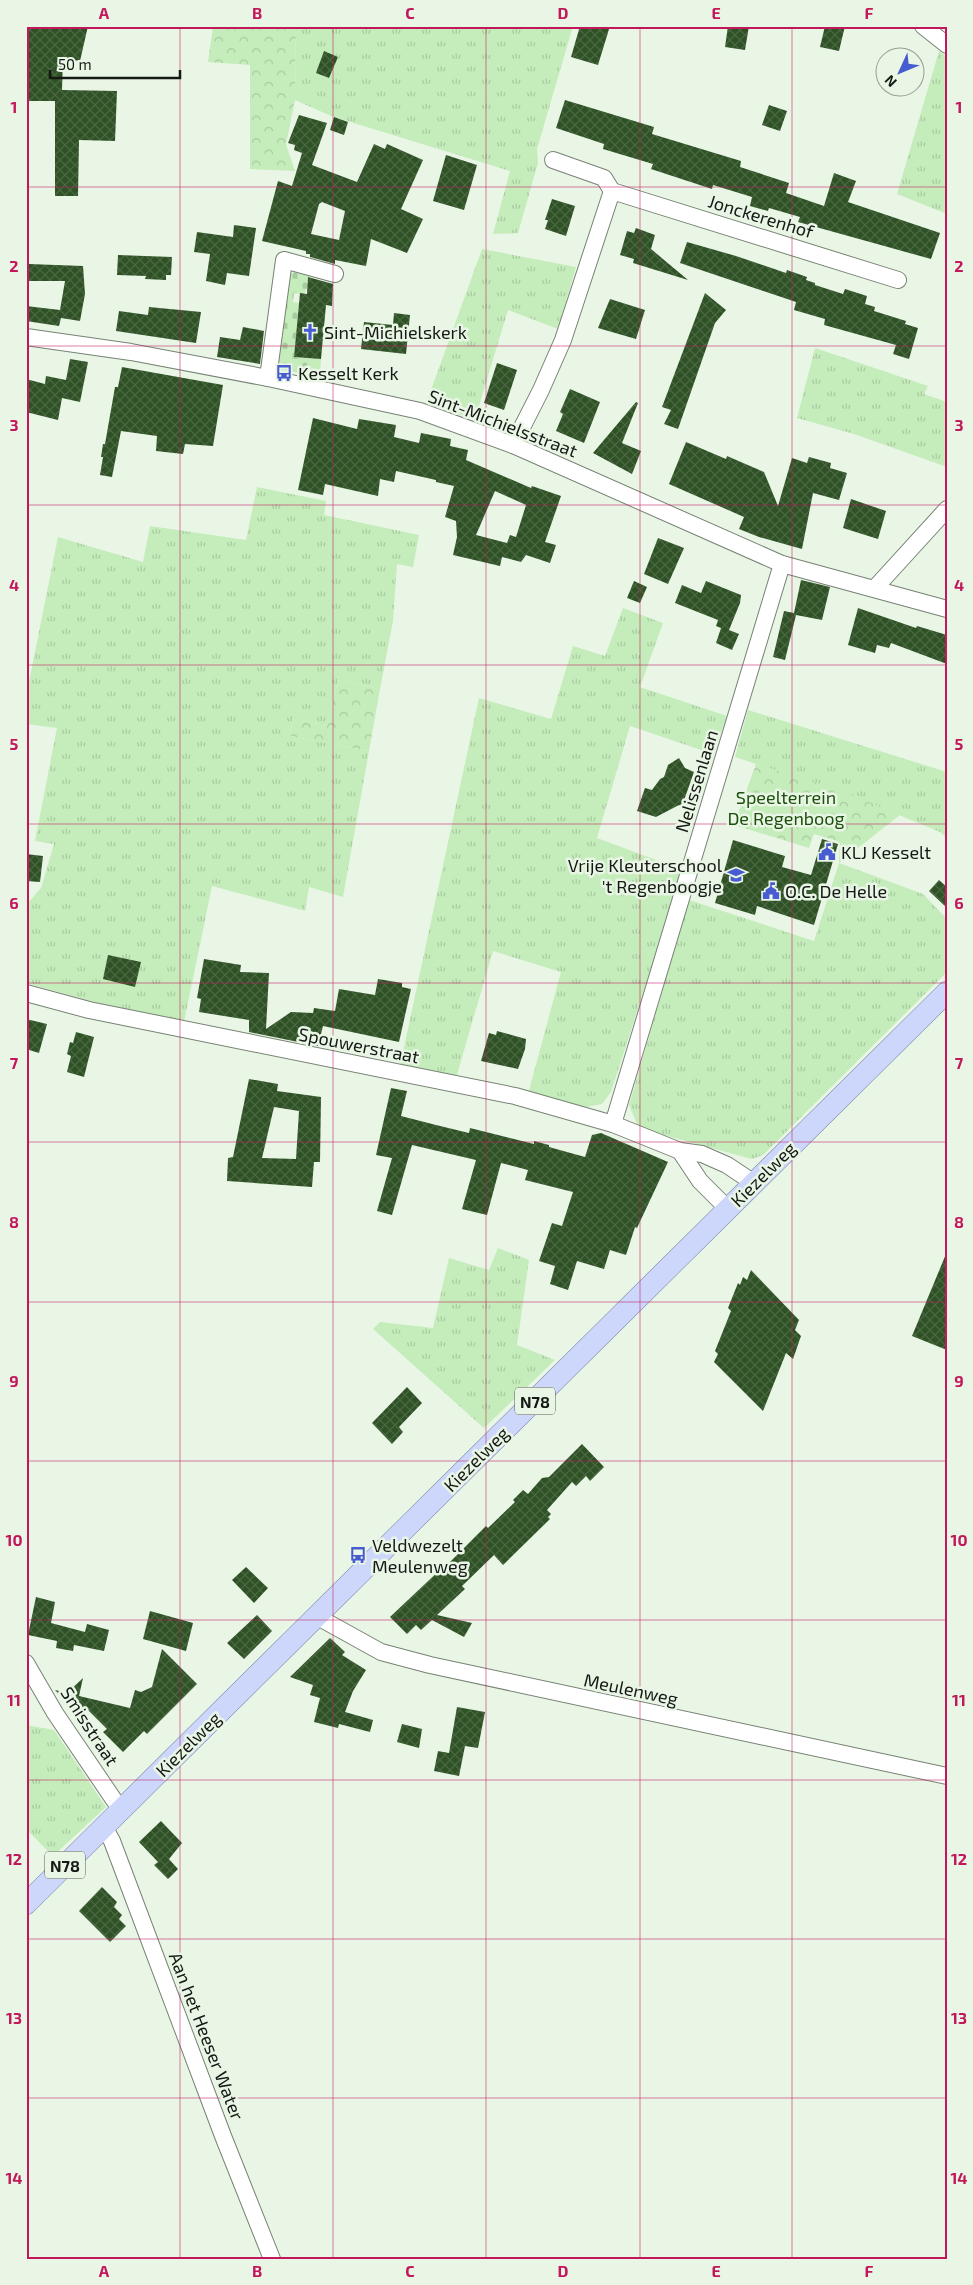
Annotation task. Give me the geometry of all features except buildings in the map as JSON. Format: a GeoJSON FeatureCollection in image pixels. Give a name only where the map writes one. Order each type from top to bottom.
{"type":"FeatureCollection","features":[{"type":"Feature","properties":{"kind":"main road","name":"Kiezelweg"},"geometry":{"type":"LineString","coordinates":[[26,1904],[947,992]]}},
{"type":"Feature","properties":{"kind":"street"},"geometry":{"type":"LineString","coordinates":[[923,26],[947,45]]}},
{"type":"Feature","properties":{"kind":"street","name":"Jonckerenhof"},"geometry":{"type":"LineString","coordinates":[[553,160],[604,178],[612,191],[898,280]]}},
{"type":"Feature","properties":{"kind":"street"},"geometry":{"type":"LineString","coordinates":[[513,444],[541,390],[563,340],[612,191]]}},
{"type":"Feature","properties":{"kind":"street"},"geometry":{"type":"LineString","coordinates":[[268,378],[284,260],[335,274]]}},
{"type":"Feature","properties":{"kind":"street","name":"Sint-Michielsstraat"},"geometry":{"type":"LineString","coordinates":[[26,337],[131,352],[268,378],[420,411],[513,444],[782,564],[947,609]]}},
{"type":"Feature","properties":{"kind":"street"},"geometry":{"type":"LineString","coordinates":[[875,588],[947,509]]}},
{"type":"Feature","properties":{"kind":"street","name":"Nelissenlaan"},"geometry":{"type":"LineString","coordinates":[[613,1124],[782,564]]}},
{"type":"Feature","properties":{"kind":"street","name":"Spouwerstraat"},"geometry":{"type":"LineString","coordinates":[[26,993],[89,1010],[515,1096],[613,1124],[680,1151],[702,1154],[726,1165],[754,1183]]}},
{"type":"Feature","properties":{"kind":"street"},"geometry":{"type":"LineString","coordinates":[[680,1151],[700,1181],[728,1209]]}},
{"type":"Feature","properties":{"kind":"street","name":"Meulenweg"},"geometry":{"type":"LineString","coordinates":[[316,1616],[381,1652],[430,1665],[947,1776]]}},
{"type":"Feature","properties":{"kind":"street","name":"Smisstraat"},"geometry":{"type":"LineString","coordinates":[[26,1663],[56,1713],[114,1800],[123,1809]]}},
{"type":"Feature","properties":{"kind":"street","name":"Aan het Heeser Water"},"geometry":{"type":"LineString","coordinates":[[104,1827],[112,1841],[272,2259]]}},
{"type":"Feature","properties":{"kind":"green space"},"geometry":{"type":"Polygon","coordinates":[[[213,26],[296,26],[295,100],[286,144],[295,171],[250,169],[250,65],[208,62],[213,26]]]}},
{"type":"Feature","properties":{"kind":"green space"},"geometry":{"type":"Polygon","coordinates":[[[296,26],[573,26],[537,149],[538,163],[518,233],[493,234],[510,171],[331,116],[295,100],[296,26]]]}},
{"type":"Feature","properties":{"kind":"green space"},"geometry":{"type":"Polygon","coordinates":[[[939,51],[947,57],[947,214],[897,194],[939,51]]]}},
{"type":"Feature","properties":{"kind":"green space"},"geometry":{"type":"Polygon","coordinates":[[[482,249],[576,267],[558,329],[508,310],[475,419],[426,404],[482,249]]]}},
{"type":"Feature","properties":{"kind":"green space"},"geometry":{"type":"Polygon","coordinates":[[[294,272],[309,273],[308,287],[304,294],[294,293],[293,302],[299,303],[294,357],[321,359],[320,376],[275,369],[285,278],[294,272]]]}},
{"type":"Feature","properties":{"kind":"green space"},"geometry":{"type":"Polygon","coordinates":[[[815,348],[928,386],[924,394],[947,402],[947,467],[854,434],[797,418],[815,348]]]}},
{"type":"Feature","properties":{"kind":"green space"},"geometry":{"type":"Polygon","coordinates":[[[257,487],[326,501],[324,515],[419,535],[413,567],[397,564],[393,621],[380,689],[338,680],[327,726],[293,718],[290,736],[369,751],[343,897],[309,887],[305,911],[212,886],[184,1022],[105,1005],[26,983],[26,905],[41,888],[54,844],[35,841],[57,728],[26,724],[26,697],[58,537],[143,562],[150,526],[246,540],[257,487]]]}},
{"type":"Feature","properties":{"kind":"green space"},"geometry":{"type":"Polygon","coordinates":[[[623,608],[663,623],[640,687],[727,716],[713,754],[630,726],[597,838],[683,870],[611,1092],[602,1104],[587,1107],[528,1094],[561,972],[493,951],[456,1078],[400,1066],[479,698],[551,719],[573,646],[605,656],[623,608]]]}},
{"type":"Feature","properties":{"kind":"green space"},"geometry":{"type":"Polygon","coordinates":[[[338,680],[380,689],[369,751],[290,736],[293,718],[327,726],[338,680]]]}},
{"type":"Feature","properties":{"kind":"green space"},"geometry":{"type":"Polygon","coordinates":[[[748,710],[947,772],[947,838],[940,832],[853,796],[735,757],[748,710]]]}},
{"type":"Feature","properties":{"kind":"green space","name":"Speelterrein De Regenboog"},"geometry":{"type":"Polygon","coordinates":[[[756,764],[859,796],[859,798],[900,815],[839,863],[840,843],[837,841],[814,834],[809,848],[734,825],[756,764]]]}},
{"type":"Feature","properties":{"kind":"green space"},"geometry":{"type":"Polygon","coordinates":[[[839,863],[923,894],[947,919],[947,972],[763,1155],[752,1159],[649,1131],[637,1124],[629,1105],[689,900],[814,941],[839,863]]]}},
{"type":"Feature","properties":{"kind":"green space"},"geometry":{"type":"Polygon","coordinates":[[[498,1248],[529,1260],[517,1345],[555,1360],[484,1428],[373,1329],[380,1322],[433,1328],[449,1258],[489,1270],[498,1248]]]}},
{"type":"Feature","properties":{"kind":"green space"},"geometry":{"type":"Polygon","coordinates":[[[26,1725],[54,1730],[106,1807],[53,1856],[26,1829],[26,1725]]]}},
{"type":"Feature","properties":{"kind":"place","name":"Sint-Michielskerk"},"geometry":{"type":"Point","coordinates":[310,332]}},
{"type":"Feature","properties":{"kind":"place","name":"Kesselt Kerk"},"geometry":{"type":"Point","coordinates":[284,373]}},
{"type":"Feature","properties":{"kind":"place","name":"KLJ Kesselt"},"geometry":{"type":"Point","coordinates":[827,852]}},
{"type":"Feature","properties":{"kind":"place","name":"Vrije Kleuterschool 't Regenboogje"},"geometry":{"type":"Point","coordinates":[736,875]}},
{"type":"Feature","properties":{"kind":"place","name":"O.C. De Helle"},"geometry":{"type":"Point","coordinates":[771,891]}},
{"type":"Feature","properties":{"kind":"place","name":"Veldwezelt Meulenweg"},"geometry":{"type":"Point","coordinates":[358,1555]}}]}
